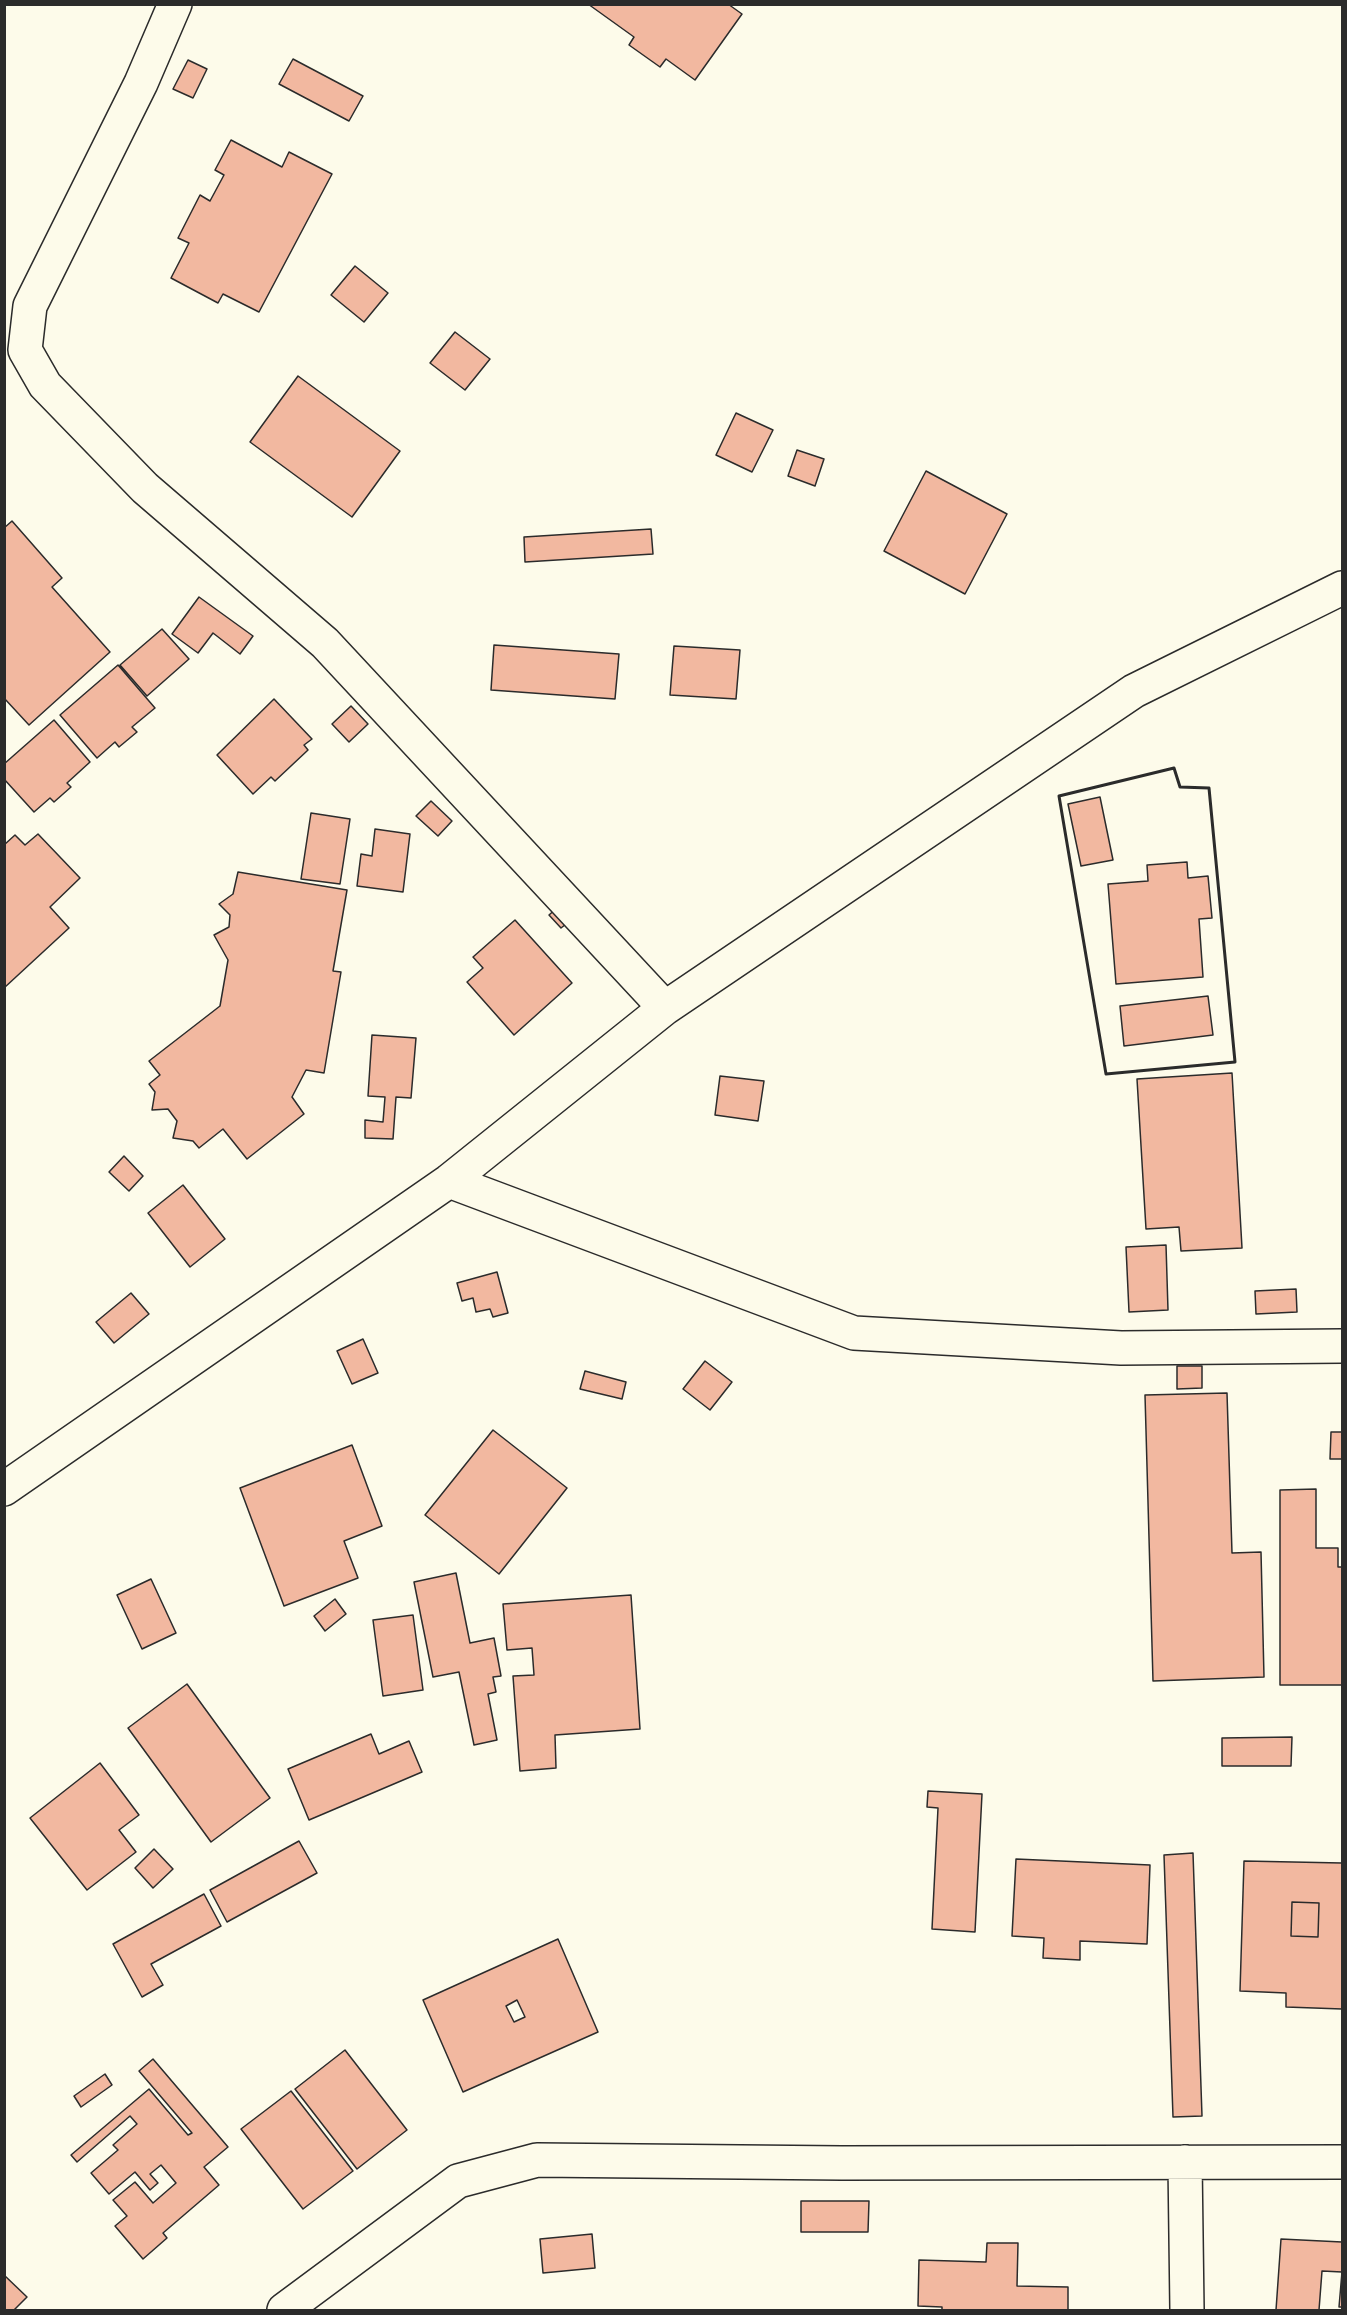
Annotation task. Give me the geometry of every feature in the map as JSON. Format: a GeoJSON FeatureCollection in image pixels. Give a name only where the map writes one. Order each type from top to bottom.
{"type":"FeatureCollection","features":[{"type":"Feature","properties":{"kind":"street"},"geometry":{"type":"LineString","coordinates":[[174,4],[141,83],[30,306],[25,350],[45,385],[145,488],[325,643],[665,1008]]}},
{"type":"Feature","properties":{"kind":"street"},"geometry":{"type":"LineString","coordinates":[[4,1489],[449,1180],[665,1008],[1134,691],[1342,588]]}},
{"type":"Feature","properties":{"kind":"street"},"geometry":{"type":"LineString","coordinates":[[449,1180],[854,1333],[1120,1348],[1342,1346]]}},
{"type":"Feature","properties":{"kind":"street"},"geometry":{"type":"LineString","coordinates":[[284,2310],[458,2181],[537,2160],[842,2163],[1342,2162]]}},
{"type":"Feature","properties":{"kind":"street"},"geometry":{"type":"LineString","coordinates":[[1185,2162],[1186,2310]]}},
{"type":"Feature","properties":{"kind":"building"},"geometry":{"type":"Polygon","coordinates":[[[588,4],[728,4],[742,14],[695,80],[666,59],[660,67],[629,45],[634,37],[588,4]]]}},
{"type":"Feature","properties":{"kind":"building"},"geometry":{"type":"Polygon","coordinates":[[[293,59],[363,96],[349,121],[279,84],[293,59]]]}},
{"type":"Feature","properties":{"kind":"building"},"geometry":{"type":"Polygon","coordinates":[[[188,60],[207,69],[193,98],[173,89],[188,60]]]}},
{"type":"Feature","properties":{"kind":"building"},"geometry":{"type":"Polygon","coordinates":[[[231,140],[282,167],[289,152],[332,174],[259,312],[223,294],[218,303],[171,278],[189,243],[178,238],[200,195],[210,201],[224,175],[215,170],[231,140]]]}},
{"type":"Feature","properties":{"kind":"building"},"geometry":{"type":"Polygon","coordinates":[[[355,266],[388,293],[364,322],[331,295],[355,266]]]}},
{"type":"Feature","properties":{"kind":"building"},"geometry":{"type":"Polygon","coordinates":[[[455,332],[490,359],[465,390],[430,363],[455,332]]]}},
{"type":"Feature","properties":{"kind":"building"},"geometry":{"type":"Polygon","coordinates":[[[298,376],[400,451],[352,517],[250,442],[298,376]]]}},
{"type":"Feature","properties":{"kind":"building"},"geometry":{"type":"Polygon","coordinates":[[[736,413],[773,430],[752,472],[716,455],[736,413]]]}},
{"type":"Feature","properties":{"kind":"building"},"geometry":{"type":"Polygon","coordinates":[[[797,450],[824,459],[815,486],[788,476],[797,450]]]}},
{"type":"Feature","properties":{"kind":"building"},"geometry":{"type":"Polygon","coordinates":[[[926,471],[1007,514],[965,594],[884,551],[926,471]]]}},
{"type":"Feature","properties":{"kind":"building"},"geometry":{"type":"Polygon","coordinates":[[[12,521],[62,578],[52,587],[110,652],[29,725],[4,698],[4,528],[12,521]]]}},
{"type":"Feature","properties":{"kind":"building"},"geometry":{"type":"Polygon","coordinates":[[[651,529],[653,554],[525,562],[524,537],[651,529]]]}},
{"type":"Feature","properties":{"kind":"building"},"geometry":{"type":"Polygon","coordinates":[[[199,597],[253,636],[240,654],[213,633],[198,653],[172,634],[199,597]]]}},
{"type":"Feature","properties":{"kind":"building"},"geometry":{"type":"Polygon","coordinates":[[[162,629],[189,659],[147,696],[120,665],[162,629]]]}},
{"type":"Feature","properties":{"kind":"building"},"geometry":{"type":"Polygon","coordinates":[[[494,645],[619,654],[615,699],[491,690],[494,645]]]}},
{"type":"Feature","properties":{"kind":"building"},"geometry":{"type":"Polygon","coordinates":[[[674,646],[740,650],[736,699],[670,695],[674,646]]]}},
{"type":"Feature","properties":{"kind":"building"},"geometry":{"type":"Polygon","coordinates":[[[118,665],[155,708],[132,727],[137,732],[119,747],[115,742],[97,758],[60,715],[118,665]]]}},
{"type":"Feature","properties":{"kind":"building"},"geometry":{"type":"Polygon","coordinates":[[[274,699],[312,739],[304,745],[308,750],[275,781],[271,777],[253,794],[217,755],[274,699]]]}},
{"type":"Feature","properties":{"kind":"building"},"geometry":{"type":"Polygon","coordinates":[[[351,706],[368,724],[349,742],[332,724],[351,706]]]}},
{"type":"Feature","properties":{"kind":"building"},"geometry":{"type":"Polygon","coordinates":[[[54,720],[90,762],[67,783],[71,787],[54,802],[50,798],[34,812],[4,779],[4,764],[54,720]]]}},
{"type":"Feature","properties":{"kind":"building"},"geometry":{"type":"Polygon","coordinates":[[[1100,797],[1113,860],[1081,866],[1068,804],[1100,797]]]}},
{"type":"Feature","properties":{"kind":"building"},"geometry":{"type":"Polygon","coordinates":[[[431,801],[452,821],[438,836],[416,816],[431,801]]]}},
{"type":"Feature","properties":{"kind":"building"},"geometry":{"type":"Polygon","coordinates":[[[311,813],[350,819],[340,884],[301,879],[311,813]]]}},
{"type":"Feature","properties":{"kind":"building"},"geometry":{"type":"Polygon","coordinates":[[[375,829],[410,834],[403,892],[357,886],[361,854],[372,856],[375,829]]]}},
{"type":"Feature","properties":{"kind":"building"},"geometry":{"type":"Polygon","coordinates":[[[38,834],[80,878],[50,907],[69,928],[4,988],[4,845],[15,835],[25,845],[38,834]]]}},
{"type":"Feature","properties":{"kind":"building"},"geometry":{"type":"Polygon","coordinates":[[[1187,862],[1188,878],[1208,876],[1212,918],[1199,919],[1203,977],[1116,984],[1108,884],[1148,881],[1147,865],[1187,862]]]}},
{"type":"Feature","properties":{"kind":"building"},"geometry":{"type":"Polygon","coordinates":[[[238,872],[347,890],[333,971],[341,972],[324,1073],[306,1070],[292,1097],[304,1114],[247,1159],[223,1129],[199,1148],[193,1141],[173,1138],[177,1121],[168,1109],[152,1110],[155,1092],[149,1084],[160,1075],[149,1061],[220,1006],[228,960],[214,935],[229,927],[230,915],[219,904],[233,894],[238,872]]]}},
{"type":"Feature","properties":{"kind":"building"},"geometry":{"type":"Polygon","coordinates":[[[558,907],[570,921],[561,928],[549,915],[558,907]]]}},
{"type":"Feature","properties":{"kind":"building"},"geometry":{"type":"Polygon","coordinates":[[[515,920],[572,983],[514,1035],[467,982],[483,968],[473,957],[515,920]]]}},
{"type":"Feature","properties":{"kind":"building"},"geometry":{"type":"Polygon","coordinates":[[[1208,996],[1213,1035],[1124,1046],[1120,1006],[1208,996]]]}},
{"type":"Feature","properties":{"kind":"building"},"geometry":{"type":"Polygon","coordinates":[[[372,1035],[416,1038],[411,1098],[396,1097],[393,1139],[365,1138],[365,1120],[383,1122],[385,1097],[368,1096],[372,1035]]]}},
{"type":"Feature","properties":{"kind":"building"},"geometry":{"type":"Polygon","coordinates":[[[1232,1073],[1242,1248],[1181,1251],[1179,1227],[1146,1229],[1137,1079],[1232,1073]]]}},
{"type":"Feature","properties":{"kind":"building"},"geometry":{"type":"Polygon","coordinates":[[[720,1076],[764,1081],[758,1121],[715,1115],[720,1076]]]}},
{"type":"Feature","properties":{"kind":"building"},"geometry":{"type":"Polygon","coordinates":[[[124,1156],[143,1176],[129,1191],[109,1172],[124,1156]]]}},
{"type":"Feature","properties":{"kind":"building"},"geometry":{"type":"Polygon","coordinates":[[[183,1185],[225,1239],[190,1267],[148,1213],[183,1185]]]}},
{"type":"Feature","properties":{"kind":"building"},"geometry":{"type":"Polygon","coordinates":[[[1166,1245],[1168,1310],[1129,1312],[1126,1247],[1166,1245]]]}},
{"type":"Feature","properties":{"kind":"building"},"geometry":{"type":"Polygon","coordinates":[[[497,1272],[508,1313],[493,1317],[490,1309],[476,1312],[473,1298],[462,1301],[457,1283],[497,1272]]]}},
{"type":"Feature","properties":{"kind":"building"},"geometry":{"type":"Polygon","coordinates":[[[1296,1289],[1297,1312],[1256,1314],[1255,1291],[1296,1289]]]}},
{"type":"Feature","properties":{"kind":"building"},"geometry":{"type":"Polygon","coordinates":[[[131,1293],[149,1314],[114,1343],[96,1322],[131,1293]]]}},
{"type":"Feature","properties":{"kind":"building"},"geometry":{"type":"Polygon","coordinates":[[[363,1339],[378,1373],[352,1384],[337,1351],[363,1339]]]}},
{"type":"Feature","properties":{"kind":"building"},"geometry":{"type":"Polygon","coordinates":[[[705,1361],[732,1382],[710,1410],[683,1389],[705,1361]]]}},
{"type":"Feature","properties":{"kind":"building"},"geometry":{"type":"Polygon","coordinates":[[[1177,1366],[1202,1366],[1202,1388],[1177,1389],[1177,1366]]]}},
{"type":"Feature","properties":{"kind":"building"},"geometry":{"type":"Polygon","coordinates":[[[585,1371],[626,1382],[622,1399],[580,1389],[585,1371]]]}},
{"type":"Feature","properties":{"kind":"building"},"geometry":{"type":"Polygon","coordinates":[[[1227,1393],[1232,1553],[1261,1552],[1264,1677],[1153,1681],[1145,1395],[1227,1393]]]}},
{"type":"Feature","properties":{"kind":"building"},"geometry":{"type":"Polygon","coordinates":[[[493,1430],[567,1488],[499,1574],[425,1515],[493,1430]]]}},
{"type":"Feature","properties":{"kind":"building"},"geometry":{"type":"Polygon","coordinates":[[[1331,1432],[1342,1432],[1342,1459],[1330,1459],[1331,1432]]]}},
{"type":"Feature","properties":{"kind":"building"},"geometry":{"type":"Polygon","coordinates":[[[352,1445],[382,1526],[344,1541],[358,1578],[284,1606],[240,1488],[352,1445]]]}},
{"type":"Feature","properties":{"kind":"building"},"geometry":{"type":"Polygon","coordinates":[[[1316,1489],[1316,1548],[1338,1548],[1338,1567],[1342,1567],[1342,1685],[1280,1685],[1280,1490],[1316,1489]]]}},
{"type":"Feature","properties":{"kind":"building"},"geometry":{"type":"Polygon","coordinates":[[[456,1573],[470,1643],[494,1638],[501,1676],[493,1677],[496,1692],[488,1694],[497,1740],[474,1745],[459,1672],[433,1677],[414,1582],[456,1573]]]}},
{"type":"Feature","properties":{"kind":"building"},"geometry":{"type":"Polygon","coordinates":[[[151,1579],[176,1633],[142,1649],[117,1595],[151,1579]]]}},
{"type":"Feature","properties":{"kind":"building"},"geometry":{"type":"Polygon","coordinates":[[[631,1595],[640,1729],[555,1735],[556,1768],[520,1771],[513,1676],[534,1675],[532,1648],[507,1650],[503,1604],[631,1595]]]}},
{"type":"Feature","properties":{"kind":"building"},"geometry":{"type":"Polygon","coordinates":[[[335,1599],[346,1614],[325,1631],[314,1616],[335,1599]]]}},
{"type":"Feature","properties":{"kind":"building"},"geometry":{"type":"Polygon","coordinates":[[[413,1615],[423,1690],[383,1696],[373,1620],[413,1615]]]}},
{"type":"Feature","properties":{"kind":"building"},"geometry":{"type":"Polygon","coordinates":[[[187,1684],[270,1798],[211,1842],[128,1728],[187,1684]]]}},
{"type":"Feature","properties":{"kind":"building"},"geometry":{"type":"Polygon","coordinates":[[[371,1734],[379,1754],[409,1741],[422,1772],[309,1820],[288,1769],[371,1734]]]}},
{"type":"Feature","properties":{"kind":"building"},"geometry":{"type":"Polygon","coordinates":[[[1292,1737],[1291,1766],[1222,1766],[1222,1738],[1292,1737]]]}},
{"type":"Feature","properties":{"kind":"building"},"geometry":{"type":"Polygon","coordinates":[[[100,1763],[139,1815],[119,1830],[136,1852],[87,1890],[30,1818],[100,1763]]]}},
{"type":"Feature","properties":{"kind":"building"},"geometry":{"type":"Polygon","coordinates":[[[928,1791],[982,1794],[975,1932],[932,1929],[938,1808],[927,1807],[928,1791]]]}},
{"type":"Feature","properties":{"kind":"building"},"geometry":{"type":"Polygon","coordinates":[[[299,1841],[317,1873],[227,1922],[210,1890],[299,1841]]]}},
{"type":"Feature","properties":{"kind":"building"},"geometry":{"type":"Polygon","coordinates":[[[154,1849],[173,1869],[153,1888],[135,1868],[154,1849]]]}},
{"type":"Feature","properties":{"kind":"building"},"geometry":{"type":"Polygon","coordinates":[[[1193,1853],[1202,2116],[1173,2117],[1164,1855],[1193,1853]]]}},
{"type":"Feature","properties":{"kind":"building"},"geometry":{"type":"Polygon","coordinates":[[[1016,1859],[1150,1865],[1147,1944],[1080,1941],[1080,1960],[1043,1958],[1044,1938],[1012,1936],[1016,1859]]]}},
{"type":"Feature","properties":{"kind":"building"},"geometry":{"type":"Polygon","coordinates":[[[1244,1861],[1342,1863],[1342,2009],[1286,2007],[1286,1993],[1240,1991],[1244,1861]],[[1292,1902],[1291,1936],[1318,1937],[1319,1903],[1292,1902]]]}},
{"type":"Feature","properties":{"kind":"building"},"geometry":{"type":"Polygon","coordinates":[[[204,1894],[221,1926],[151,1964],[163,1985],[142,1997],[113,1944],[204,1894]]]}},
{"type":"Feature","properties":{"kind":"building"},"geometry":{"type":"Polygon","coordinates":[[[1292,1902],[1319,1903],[1318,1937],[1291,1936],[1292,1902]]]}},
{"type":"Feature","properties":{"kind":"building"},"geometry":{"type":"Polygon","coordinates":[[[558,1939],[598,2032],[463,2092],[423,2000],[558,1939]]]}},
{"type":"Feature","properties":{"kind":"building"},"geometry":{"type":"Polygon","coordinates":[[[517,2000],[525,2017],[514,2022],[506,2006],[517,2000]]]}},
{"type":"Feature","properties":{"kind":"building"},"geometry":{"type":"Polygon","coordinates":[[[345,2050],[407,2130],[357,2169],[295,2089],[345,2050]]]}},
{"type":"Feature","properties":{"kind":"building"},"geometry":{"type":"Polygon","coordinates":[[[153,2059],[228,2147],[204,2167],[219,2185],[163,2233],[167,2238],[143,2259],[115,2226],[127,2216],[113,2200],[135,2182],[153,2203],[176,2183],[161,2165],[150,2174],[158,2183],[150,2190],[135,2172],[109,2194],[91,2173],[118,2150],[113,2145],[137,2124],[130,2116],[77,2162],[71,2155],[149,2089],[188,2135],[192,2133],[139,2071],[153,2059]]]}},
{"type":"Feature","properties":{"kind":"building"},"geometry":{"type":"Polygon","coordinates":[[[105,2074],[112,2085],[81,2107],[74,2096],[105,2074]]]}},
{"type":"Feature","properties":{"kind":"building"},"geometry":{"type":"Polygon","coordinates":[[[291,2091],[353,2171],[303,2209],[241,2129],[291,2091]]]}},
{"type":"Feature","properties":{"kind":"building"},"geometry":{"type":"Polygon","coordinates":[[[801,2201],[869,2201],[868,2232],[801,2232],[801,2201]]]}},
{"type":"Feature","properties":{"kind":"building"},"geometry":{"type":"Polygon","coordinates":[[[592,2234],[595,2268],[543,2273],[540,2239],[592,2234]]]}},
{"type":"Feature","properties":{"kind":"building"},"geometry":{"type":"Polygon","coordinates":[[[1281,2239],[1342,2242],[1342,2272],[1322,2271],[1319,2310],[1276,2310],[1281,2239]]]}},
{"type":"Feature","properties":{"kind":"building"},"geometry":{"type":"Polygon","coordinates":[[[987,2243],[1018,2243],[1017,2286],[1068,2287],[1068,2310],[942,2310],[942,2307],[918,2306],[919,2260],[986,2262],[987,2243]]]}},
{"type":"Feature","properties":{"kind":"building"},"geometry":{"type":"Polygon","coordinates":[[[1342,2272],[1342,2307],[1339,2307],[1342,2272]]]}},
{"type":"Feature","properties":{"kind":"building"},"geometry":{"type":"Polygon","coordinates":[[[4,2275],[27,2297],[14,2310],[4,2310],[4,2275]]]}},
{"type":"Feature","properties":{"kind":"wall"},"geometry":{"type":"LineString","coordinates":[[1174,768],[1180,787],[1209,788],[1235,1062],[1106,1074],[1059,796],[1174,768]]}}]}
